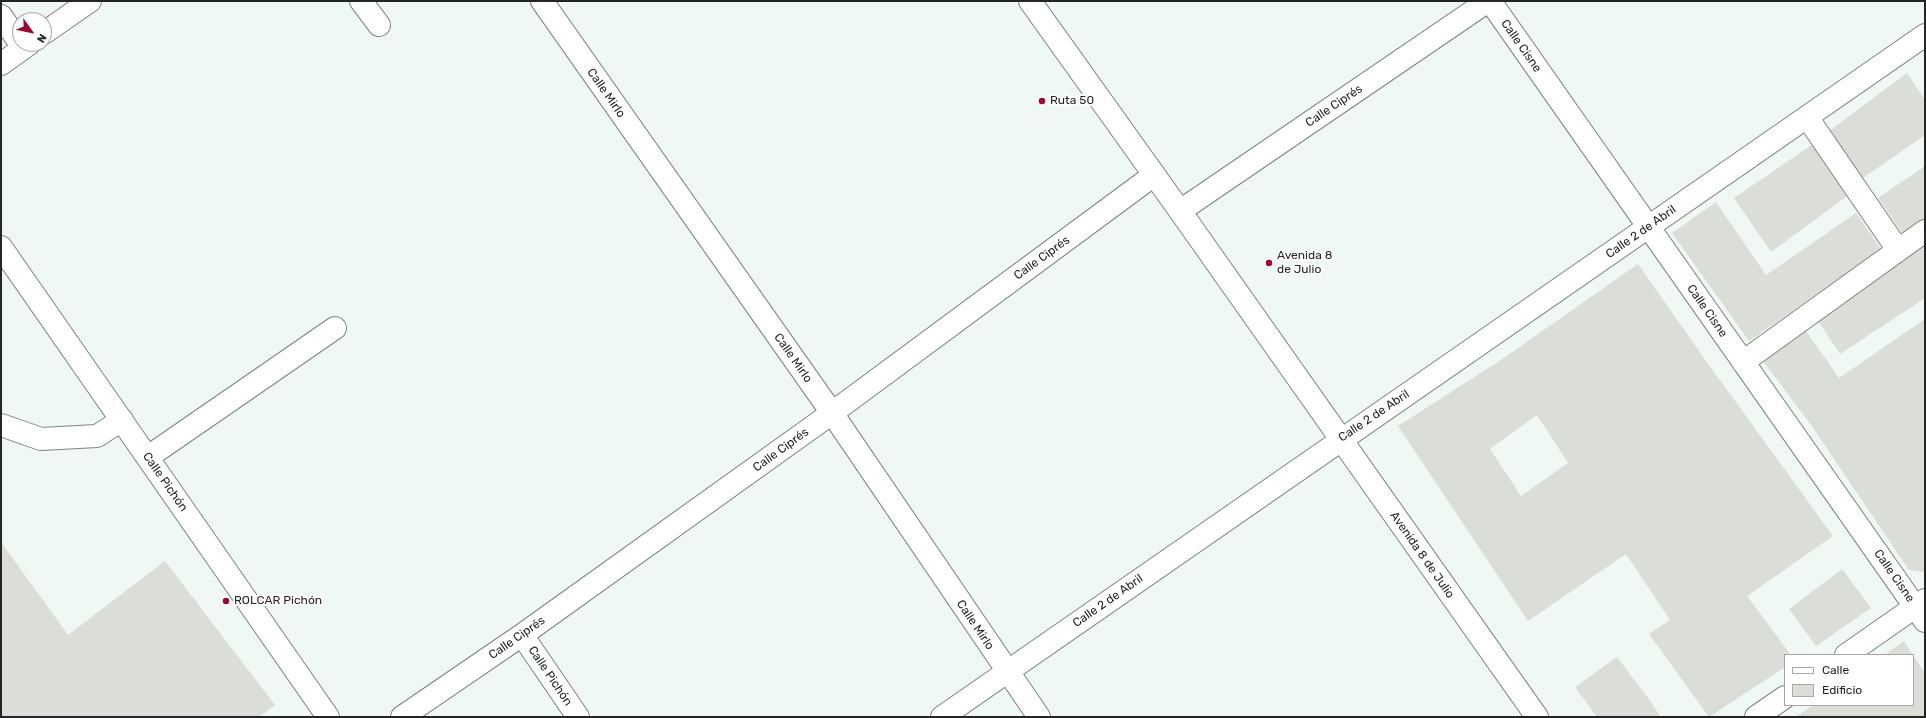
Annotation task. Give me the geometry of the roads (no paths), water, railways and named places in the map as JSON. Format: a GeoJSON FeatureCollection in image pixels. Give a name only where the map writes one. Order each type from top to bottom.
{"type":"FeatureCollection","features":[{"type":"Feature","properties":{"kind":"street"},"geometry":{"type":"LineString","coordinates":[[52,27],[90,1]]}},
{"type":"Feature","properties":{"kind":"street"},"geometry":{"type":"LineString","coordinates":[[361,1],[379,25]]}},
{"type":"Feature","properties":{"kind":"street","name":"Calle Mirlo"},"geometry":{"type":"LineString","coordinates":[[542,1],[832,413],[1039,717]]}},
{"type":"Feature","properties":{"kind":"street","name":"Avenida 8 de Julio"},"geometry":{"type":"LineString","coordinates":[[1030,1],[1180,210],[1537,717]]}},
{"type":"Feature","properties":{"kind":"street","name":"Calle Ciprés"},"geometry":{"type":"LineString","coordinates":[[1180,210],[1489,1]]}},
{"type":"Feature","properties":{"kind":"street","name":"Calle Cisne"},"geometry":{"type":"LineString","coordinates":[[1489,1],[1743,362],[1922,609]]}},
{"type":"Feature","properties":{"kind":"street"},"geometry":{"type":"LineString","coordinates":[[1,16],[12,30]]}},
{"type":"Feature","properties":{"kind":"street","name":"Calle 2 de Abril"},"geometry":{"type":"LineString","coordinates":[[942,717],[1340,439],[1925,35]]}},
{"type":"Feature","properties":{"kind":"street"},"geometry":{"type":"LineString","coordinates":[[1,64],[15,52]]}},
{"type":"Feature","properties":{"kind":"street"},"geometry":{"type":"LineString","coordinates":[[1806,117],[1898,250]]}},
{"type":"Feature","properties":{"kind":"street","name":"Calle Ciprés"},"geometry":{"type":"LineString","coordinates":[[402,717],[522,635],[832,413],[1154,175]]}},
{"type":"Feature","properties":{"kind":"street"},"geometry":{"type":"LineString","coordinates":[[1743,362],[1925,231]]}},
{"type":"Feature","properties":{"kind":"street","name":"Calle Pichón"},"geometry":{"type":"LineString","coordinates":[[1,247],[328,717]]}},
{"type":"Feature","properties":{"kind":"street"},"geometry":{"type":"LineString","coordinates":[[148,457],[335,328]]}},
{"type":"Feature","properties":{"kind":"street"},"geometry":{"type":"LineString","coordinates":[[1,425],[41,439],[97,436],[122,420]]}},
{"type":"Feature","properties":{"kind":"street"},"geometry":{"type":"LineString","coordinates":[[1848,654],[1922,609]]}},
{"type":"Feature","properties":{"kind":"street","name":"Calle Pichón"},"geometry":{"type":"LineString","coordinates":[[522,635],[578,717]]}},
{"type":"Feature","properties":{"kind":"street"},"geometry":{"type":"LineString","coordinates":[[1756,717],[1784,698]]}},
{"type":"Feature","properties":{"kind":"place","name":"Ruta 50"},"geometry":{"type":"Point","coordinates":[1042,101]}},
{"type":"Feature","properties":{"kind":"place","name":"Avenida 8 de Julio"},"geometry":{"type":"Point","coordinates":[1269,263]}},
{"type":"Feature","properties":{"kind":"place","name":"ROLCAR Pichón"},"geometry":{"type":"Point","coordinates":[226,601]}}]}
